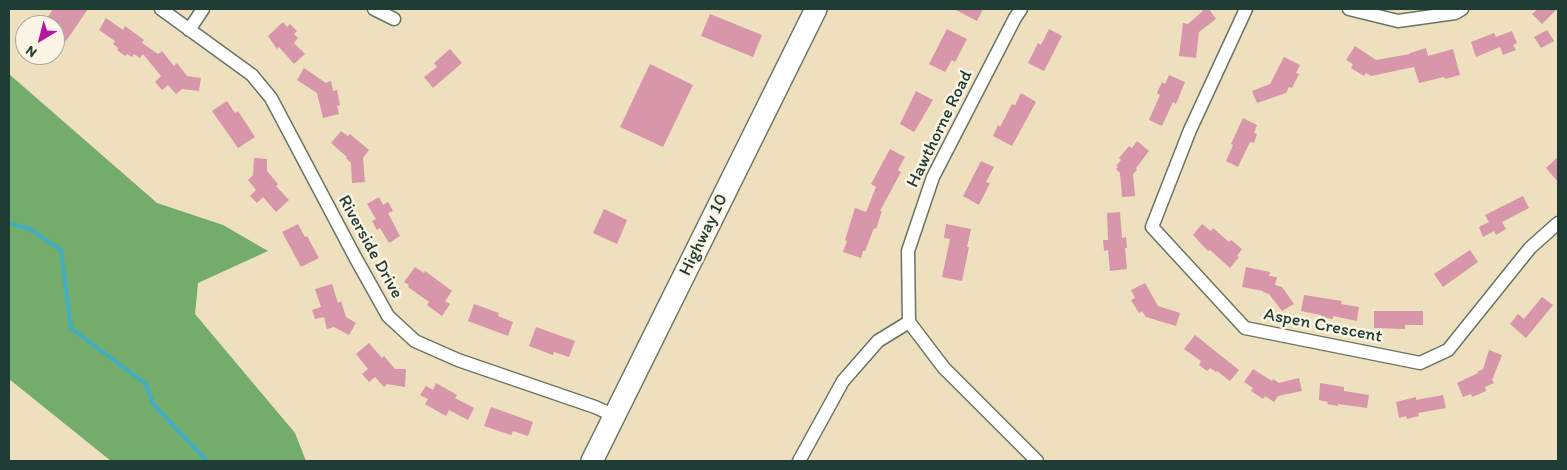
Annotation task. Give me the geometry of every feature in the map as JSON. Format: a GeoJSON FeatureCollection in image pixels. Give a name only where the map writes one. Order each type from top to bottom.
{"type":"FeatureCollection","features":[{"type":"Feature","properties":{"kind":"highway","name":"Highway 10"},"geometry":{"type":"LineString","coordinates":[[592,461],[816,9]]}},
{"type":"Feature","properties":{"kind":"street","name":"Riverside Drive"},"geometry":{"type":"LineString","coordinates":[[161,9],[252,75],[271,98],[388,316],[415,341],[458,360],[595,407],[615,416]]}},
{"type":"Feature","properties":{"kind":"street"},"geometry":{"type":"LineString","coordinates":[[189,30],[203,9]]}},
{"type":"Feature","properties":{"kind":"street"},"geometry":{"type":"LineString","coordinates":[[374,9],[394,19]]}},
{"type":"Feature","properties":{"kind":"street","name":"Hawthorne Road"},"geometry":{"type":"LineString","coordinates":[[909,322],[908,250],[933,178],[1015,18],[1022,9]]}},
{"type":"Feature","properties":{"kind":"street","name":"Aspen Crescent"},"geometry":{"type":"LineString","coordinates":[[1246,9],[1190,130],[1152,228],[1245,328],[1420,363],[1448,350],[1530,248],[1558,223]]}},
{"type":"Feature","properties":{"kind":"street"},"geometry":{"type":"LineString","coordinates":[[1349,9],[1398,21],[1455,13],[1462,9]]}},
{"type":"Feature","properties":{"kind":"street"},"geometry":{"type":"LineString","coordinates":[[799,461],[843,381],[878,341],[909,322],[944,368],[1037,461]]}},
{"type":"Feature","properties":{"kind":"green space"},"geometry":{"type":"Polygon","coordinates":[[[9,74],[157,203],[223,225],[268,251],[198,283],[195,314],[295,433],[306,461],[111,461],[9,379],[9,74]]]}},
{"type":"Feature","properties":{"kind":"building"},"geometry":{"type":"Polygon","coordinates":[[[53,9],[88,9],[66,41],[65,15],[49,15],[53,9]]]}},
{"type":"Feature","properties":{"kind":"building"},"geometry":{"type":"Polygon","coordinates":[[[954,9],[983,9],[977,21],[954,9]]]}},
{"type":"Feature","properties":{"kind":"building"},"geometry":{"type":"Polygon","coordinates":[[[1205,9],[1209,9],[1216,19],[1199,32],[1196,58],[1179,56],[1183,23],[1188,24],[1205,9]]]}},
{"type":"Feature","properties":{"kind":"building"},"geometry":{"type":"Polygon","coordinates":[[[1538,9],[1557,9],[1542,24],[1532,14],[1538,9]]]}},
{"type":"Feature","properties":{"kind":"building"},"geometry":{"type":"Polygon","coordinates":[[[710,14],[762,35],[753,57],[701,36],[710,14]]]}},
{"type":"Feature","properties":{"kind":"building"},"geometry":{"type":"Polygon","coordinates":[[[106,18],[123,30],[125,26],[144,40],[142,43],[158,54],[162,51],[174,66],[177,63],[187,76],[201,78],[199,91],[182,89],[176,94],[168,85],[162,90],[155,82],[161,76],[143,54],[140,58],[134,54],[132,57],[127,54],[125,56],[113,44],[115,41],[99,30],[106,18]]]}},
{"type":"Feature","properties":{"kind":"building"},"geometry":{"type":"Polygon","coordinates":[[[283,22],[287,27],[290,24],[297,31],[294,34],[298,38],[294,43],[305,54],[294,64],[279,47],[277,49],[268,36],[283,22]]]}},
{"type":"Feature","properties":{"kind":"building"},"geometry":{"type":"Polygon","coordinates":[[[947,29],[967,39],[955,62],[952,60],[945,72],[929,64],[947,29]]]}},
{"type":"Feature","properties":{"kind":"building"},"geometry":{"type":"Polygon","coordinates":[[[1049,29],[1062,36],[1044,71],[1028,63],[1038,43],[1041,45],[1049,29]]]}},
{"type":"Feature","properties":{"kind":"building"},"geometry":{"type":"Polygon","coordinates":[[[1547,30],[1554,41],[1541,48],[1534,37],[1547,30]]]}},
{"type":"Feature","properties":{"kind":"building"},"geometry":{"type":"Polygon","coordinates":[[[1512,31],[1517,43],[1513,45],[1516,50],[1503,55],[1500,47],[1476,57],[1471,42],[1494,33],[1496,37],[1512,31]]]}},
{"type":"Feature","properties":{"kind":"building"},"geometry":{"type":"Polygon","coordinates":[[[1355,46],[1376,60],[1410,54],[1426,48],[1428,56],[1453,49],[1460,75],[1419,83],[1414,67],[1371,76],[1366,73],[1364,76],[1351,68],[1353,64],[1346,60],[1355,46]]]}},
{"type":"Feature","properties":{"kind":"building"},"geometry":{"type":"Polygon","coordinates":[[[450,49],[462,63],[433,88],[424,77],[437,67],[434,63],[450,49]]]}},
{"type":"Feature","properties":{"kind":"building"},"geometry":{"type":"Polygon","coordinates":[[[1284,57],[1300,65],[1296,73],[1299,74],[1292,88],[1289,87],[1286,93],[1257,103],[1252,91],[1270,84],[1284,57]]]}},
{"type":"Feature","properties":{"kind":"building"},"geometry":{"type":"Polygon","coordinates":[[[650,64],[693,85],[663,147],[620,127],[650,64]]]}},
{"type":"Feature","properties":{"kind":"building"},"geometry":{"type":"Polygon","coordinates":[[[304,68],[326,83],[331,81],[333,91],[337,90],[340,105],[337,106],[339,114],[323,118],[317,93],[297,80],[304,68]]]}},
{"type":"Feature","properties":{"kind":"building"},"geometry":{"type":"Polygon","coordinates":[[[1169,75],[1185,82],[1176,104],[1173,102],[1162,126],[1149,120],[1160,95],[1157,93],[1162,82],[1165,84],[1169,75]]]}},
{"type":"Feature","properties":{"kind":"building"},"geometry":{"type":"Polygon","coordinates":[[[916,91],[933,100],[914,132],[900,124],[916,91]]]}},
{"type":"Feature","properties":{"kind":"building"},"geometry":{"type":"Polygon","coordinates":[[[1021,93],[1036,102],[1012,146],[993,136],[998,125],[1000,127],[1012,104],[1015,105],[1021,93]]]}},
{"type":"Feature","properties":{"kind":"building"},"geometry":{"type":"Polygon","coordinates":[[[227,101],[235,113],[238,111],[255,137],[238,148],[212,111],[227,101]]]}},
{"type":"Feature","properties":{"kind":"building"},"geometry":{"type":"Polygon","coordinates":[[[1243,118],[1257,125],[1254,133],[1257,134],[1254,143],[1250,142],[1238,167],[1226,161],[1233,145],[1231,144],[1243,118]]]}},
{"type":"Feature","properties":{"kind":"building"},"geometry":{"type":"Polygon","coordinates":[[[341,131],[348,136],[350,134],[369,150],[363,158],[365,182],[352,183],[351,163],[331,143],[341,131]]]}},
{"type":"Feature","properties":{"kind":"building"},"geometry":{"type":"Polygon","coordinates":[[[1137,141],[1149,151],[1133,174],[1135,196],[1122,197],[1120,173],[1116,166],[1121,160],[1119,158],[1129,146],[1132,148],[1137,141]]]}},
{"type":"Feature","properties":{"kind":"building"},"geometry":{"type":"Polygon","coordinates":[[[890,149],[905,157],[898,170],[901,172],[880,211],[882,211],[876,229],[874,228],[861,258],[843,252],[855,208],[866,212],[876,187],[871,184],[890,149]]]}},
{"type":"Feature","properties":{"kind":"building"},"geometry":{"type":"Polygon","coordinates":[[[1558,157],[1558,182],[1546,168],[1558,157]]]}},
{"type":"Feature","properties":{"kind":"building"},"geometry":{"type":"Polygon","coordinates":[[[254,158],[267,159],[267,171],[278,184],[276,186],[289,200],[276,212],[263,197],[257,203],[250,196],[256,190],[248,180],[253,175],[254,158]]]}},
{"type":"Feature","properties":{"kind":"building"},"geometry":{"type":"Polygon","coordinates":[[[981,161],[994,167],[986,182],[990,183],[979,205],[963,196],[981,161]]]}},
{"type":"Feature","properties":{"kind":"building"},"geometry":{"type":"Polygon","coordinates":[[[1523,196],[1529,208],[1502,222],[1506,229],[1496,235],[1494,231],[1483,237],[1479,227],[1489,222],[1485,215],[1523,196]]]}},
{"type":"Feature","properties":{"kind":"building"},"geometry":{"type":"Polygon","coordinates":[[[379,197],[383,205],[388,202],[393,211],[388,213],[400,236],[389,243],[380,228],[377,230],[372,221],[376,219],[367,204],[379,197]]]}},
{"type":"Feature","properties":{"kind":"building"},"geometry":{"type":"Polygon","coordinates":[[[604,209],[627,220],[617,244],[593,233],[604,209]]]}},
{"type":"Feature","properties":{"kind":"building"},"geometry":{"type":"Polygon","coordinates":[[[1120,212],[1122,238],[1126,237],[1127,269],[1110,271],[1108,250],[1104,251],[1103,240],[1108,240],[1107,213],[1120,212]]]}},
{"type":"Feature","properties":{"kind":"building"},"geometry":{"type":"Polygon","coordinates":[[[298,224],[319,258],[301,267],[282,232],[298,224]]]}},
{"type":"Feature","properties":{"kind":"building"},"geometry":{"type":"Polygon","coordinates":[[[946,224],[971,229],[962,281],[942,277],[950,239],[944,238],[946,224]]]}},
{"type":"Feature","properties":{"kind":"building"},"geometry":{"type":"Polygon","coordinates":[[[1202,224],[1211,231],[1213,228],[1229,242],[1231,240],[1242,249],[1237,256],[1239,257],[1230,268],[1210,250],[1208,251],[1193,235],[1202,224]]]}},
{"type":"Feature","properties":{"kind":"building"},"geometry":{"type":"Polygon","coordinates":[[[1470,250],[1478,262],[1443,287],[1434,274],[1470,250]]]}},
{"type":"Feature","properties":{"kind":"building"},"geometry":{"type":"Polygon","coordinates":[[[415,267],[424,273],[425,271],[452,291],[445,301],[450,304],[442,316],[427,305],[429,302],[404,282],[415,267]]]}},
{"type":"Feature","properties":{"kind":"building"},"geometry":{"type":"Polygon","coordinates":[[[1246,267],[1270,272],[1269,276],[1277,277],[1275,285],[1282,287],[1294,304],[1282,311],[1269,294],[1242,287],[1246,267]]]}},
{"type":"Feature","properties":{"kind":"building"},"geometry":{"type":"Polygon","coordinates":[[[1145,283],[1158,306],[1180,313],[1176,326],[1146,317],[1142,311],[1139,313],[1131,300],[1135,298],[1131,290],[1145,283]]]}},
{"type":"Feature","properties":{"kind":"building"},"geometry":{"type":"Polygon","coordinates":[[[332,284],[338,303],[341,301],[346,317],[356,323],[349,335],[334,327],[327,329],[324,317],[315,319],[312,310],[321,307],[315,289],[332,284]]]}},
{"type":"Feature","properties":{"kind":"building"},"geometry":{"type":"Polygon","coordinates":[[[1304,295],[1342,301],[1341,304],[1359,307],[1357,321],[1333,316],[1333,319],[1321,317],[1321,315],[1301,311],[1304,295]]]}},
{"type":"Feature","properties":{"kind":"building"},"geometry":{"type":"Polygon","coordinates":[[[1542,297],[1553,305],[1526,338],[1510,324],[1518,314],[1524,319],[1542,297]]]}},
{"type":"Feature","properties":{"kind":"building"},"geometry":{"type":"Polygon","coordinates":[[[474,304],[499,313],[498,316],[513,322],[508,336],[468,321],[474,304]]]}},
{"type":"Feature","properties":{"kind":"building"},"geometry":{"type":"Polygon","coordinates":[[[1374,311],[1423,311],[1423,325],[1405,325],[1405,329],[1374,328],[1374,311]]]}},
{"type":"Feature","properties":{"kind":"building"},"geometry":{"type":"Polygon","coordinates":[[[536,327],[575,341],[569,357],[554,352],[553,355],[529,346],[536,327]]]}},
{"type":"Feature","properties":{"kind":"building"},"geometry":{"type":"Polygon","coordinates":[[[1195,335],[1239,370],[1230,381],[1217,371],[1210,368],[1207,371],[1199,365],[1201,361],[1184,349],[1195,335]]]}},
{"type":"Feature","properties":{"kind":"building"},"geometry":{"type":"Polygon","coordinates":[[[369,343],[395,369],[406,369],[405,387],[387,384],[384,387],[375,377],[369,382],[362,374],[368,369],[356,354],[369,343]]]}},
{"type":"Feature","properties":{"kind":"building"},"geometry":{"type":"Polygon","coordinates":[[[1489,350],[1502,355],[1492,380],[1494,383],[1485,387],[1486,391],[1472,397],[1471,394],[1463,397],[1457,383],[1483,369],[1489,350]]]}},
{"type":"Feature","properties":{"kind":"building"},"geometry":{"type":"Polygon","coordinates":[[[1253,369],[1272,381],[1273,379],[1279,383],[1299,378],[1302,391],[1278,396],[1274,402],[1265,396],[1263,399],[1251,391],[1253,388],[1244,382],[1253,369]]]}},
{"type":"Feature","properties":{"kind":"building"},"geometry":{"type":"Polygon","coordinates":[[[436,383],[457,395],[455,398],[474,408],[468,420],[449,410],[446,416],[425,404],[428,399],[420,395],[426,386],[433,390],[436,383]]]}},
{"type":"Feature","properties":{"kind":"building"},"geometry":{"type":"Polygon","coordinates":[[[1320,383],[1344,387],[1344,391],[1369,395],[1367,408],[1338,404],[1338,406],[1319,400],[1320,383]]]}},
{"type":"Feature","properties":{"kind":"building"},"geometry":{"type":"Polygon","coordinates":[[[1443,395],[1446,408],[1418,413],[1419,416],[1407,419],[1406,416],[1399,418],[1396,402],[1416,397],[1416,400],[1443,395]]]}},
{"type":"Feature","properties":{"kind":"building"},"geometry":{"type":"Polygon","coordinates":[[[491,407],[533,422],[528,436],[513,431],[511,435],[484,426],[491,407]]]}},
{"type":"Feature","properties":{"kind":"waterway"},"geometry":{"type":"LineString","coordinates":[[9,223],[30,229],[61,250],[71,328],[146,384],[153,404],[207,461]]}}]}
